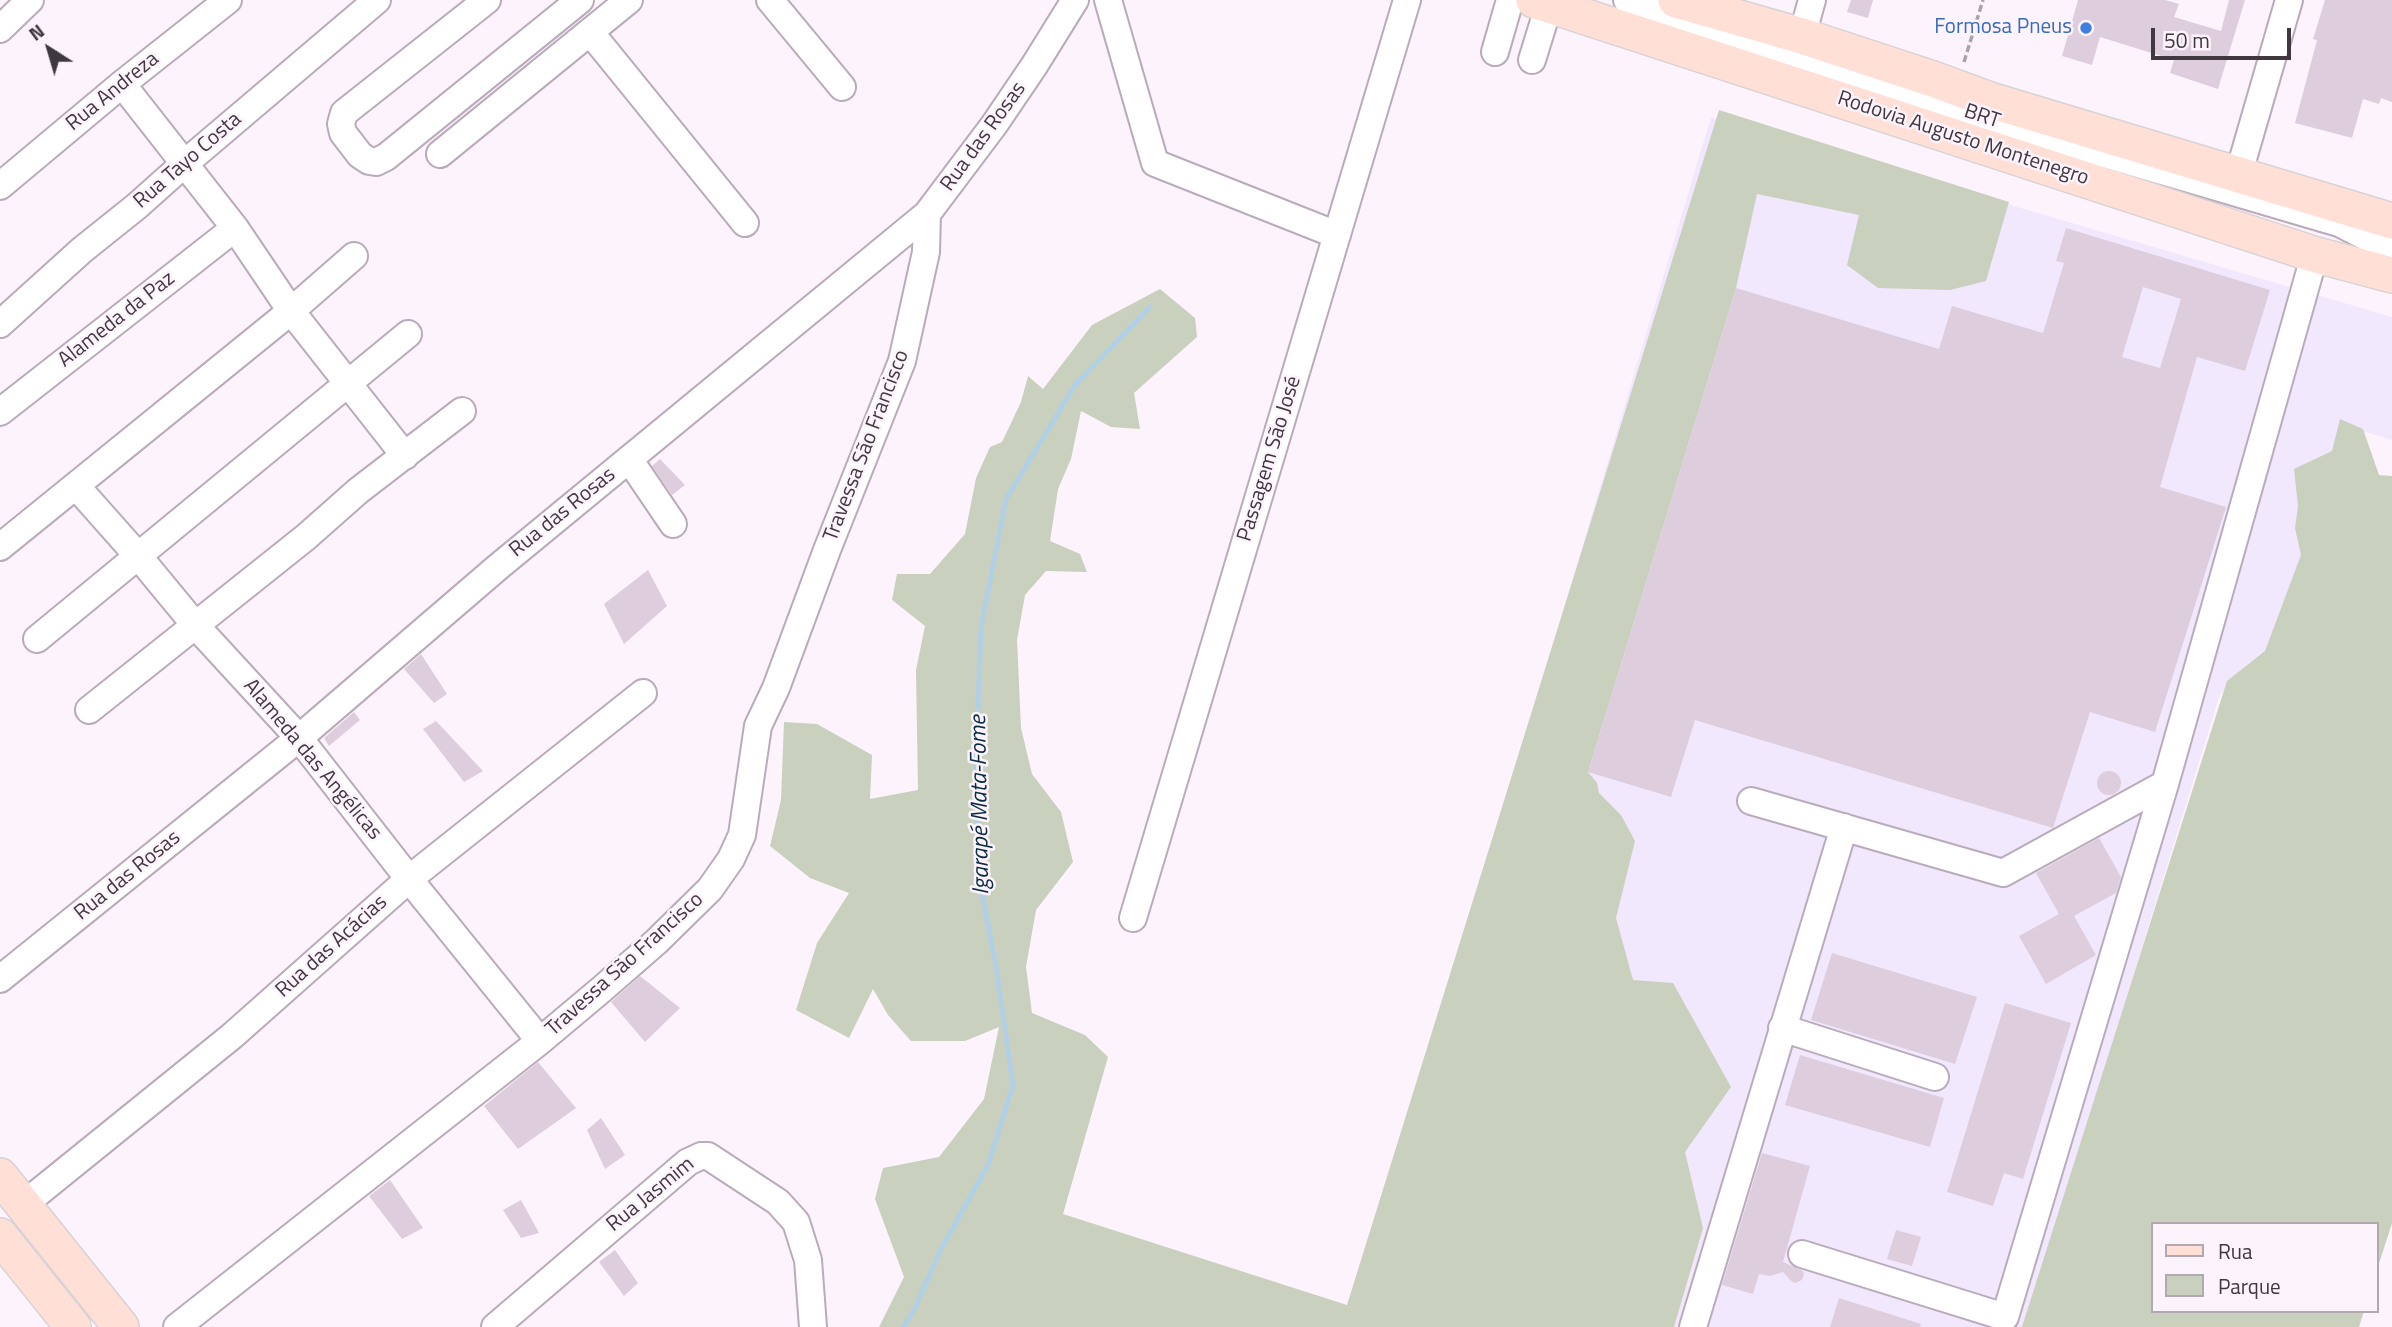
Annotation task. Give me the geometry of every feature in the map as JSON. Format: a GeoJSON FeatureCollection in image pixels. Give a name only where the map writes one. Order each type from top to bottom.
{"type":"FeatureCollection","features":[{"type":"Feature","properties":{"kind":"main road"},"geometry":{"type":"LineString","coordinates":[[1676,0],[1802,36],[1993,101],[2392,221]]}},
{"type":"Feature","properties":{"kind":"main road","name":"Rodovia Augusto Montenegro"},"geometry":{"type":"LineString","coordinates":[[1541,2],[2313,254],[2392,275]]}},
{"type":"Feature","properties":{"kind":"main road"},"geometry":{"type":"LineString","coordinates":[[0,1177],[121,1327]]}},
{"type":"Feature","properties":{"kind":"main road"},"geometry":{"type":"LineString","coordinates":[[0,1236],[73,1327]]}},
{"type":"Feature","properties":{"kind":"street"},"geometry":{"type":"LineString","coordinates":[[4,16],[30,0]]}},
{"type":"Feature","properties":{"kind":"street","name":"Rua Andreza"},"geometry":{"type":"LineString","coordinates":[[0,186],[228,0]]}},
{"type":"Feature","properties":{"kind":"street","name":"Rua Tayo Costa"},"geometry":{"type":"LineString","coordinates":[[0,324],[62,267],[137,206],[352,8],[377,0]]}},
{"type":"Feature","properties":{"kind":"street"},"geometry":{"type":"LineString","coordinates":[[487,0],[344,113],[341,124],[343,133],[360,155],[376,162],[386,157],[580,0]]}},
{"type":"Feature","properties":{"kind":"street"},"geometry":{"type":"LineString","coordinates":[[440,154],[629,0]]}},
{"type":"Feature","properties":{"kind":"street"},"geometry":{"type":"LineString","coordinates":[[770,0],[842,87]]}},
{"type":"Feature","properties":{"kind":"street","name":"Rua das Rosas"},"geometry":{"type":"LineString","coordinates":[[0,979],[299,738],[498,567],[927,214],[994,125],[1074,0]]}},
{"type":"Feature","properties":{"kind":"street"},"geometry":{"type":"LineString","coordinates":[[1108,0],[1155,163],[1336,235]]}},
{"type":"Feature","properties":{"kind":"street","name":"Passagem São José"},"geometry":{"type":"LineString","coordinates":[[1133,918],[1407,0]]}},
{"type":"Feature","properties":{"kind":"street"},"geometry":{"type":"LineString","coordinates":[[1495,52],[1510,0]]}},
{"type":"Feature","properties":{"kind":"street","name":"BRT"},"geometry":{"type":"LineString","coordinates":[[1627,0],[2003,124],[2339,223],[2392,250]]}},
{"type":"Feature","properties":{"kind":"street"},"geometry":{"type":"LineString","coordinates":[[1802,36],[1812,0]]}},
{"type":"Feature","properties":{"kind":"street"},"geometry":{"type":"LineString","coordinates":[[2238,176],[2289,0]]}},
{"type":"Feature","properties":{"kind":"street"},"geometry":{"type":"LineString","coordinates":[[1532,60],[1541,2]]}},
{"type":"Feature","properties":{"kind":"street"},"geometry":{"type":"LineString","coordinates":[[590,32],[745,223]]}},
{"type":"Feature","properties":{"kind":"street"},"geometry":{"type":"LineString","coordinates":[[122,84],[235,228],[291,311],[405,456]]}},
{"type":"Feature","properties":{"kind":"street","name":"Travessa São Francisco"},"geometry":{"type":"LineString","coordinates":[[177,1327],[540,1041],[656,942],[710,888],[731,859],[742,835],[758,726],[776,688],[902,361],[926,252],[927,214]]}},
{"type":"Feature","properties":{"kind":"street","name":"BRT"},"geometry":{"type":"LineString","coordinates":[[2339,223],[2392,228]]}},
{"type":"Feature","properties":{"kind":"street","name":"Alameda da Paz"},"geometry":{"type":"LineString","coordinates":[[0,412],[235,228]]}},
{"type":"Feature","properties":{"kind":"street"},"geometry":{"type":"LineString","coordinates":[[1802,1254],[2004,1322],[2165,784],[2311,271],[2313,254]]}},
{"type":"Feature","properties":{"kind":"street"},"geometry":{"type":"LineString","coordinates":[[0,547],[291,311],[354,256]]}},
{"type":"Feature","properties":{"kind":"street"},"geometry":{"type":"LineString","coordinates":[[37,639],[408,334]]}},
{"type":"Feature","properties":{"kind":"street"},"geometry":{"type":"LineString","coordinates":[[89,710],[462,411]]}},
{"type":"Feature","properties":{"kind":"street"},"geometry":{"type":"LineString","coordinates":[[629,459],[673,524]]}},
{"type":"Feature","properties":{"kind":"street","name":"Alameda das Angélicas"},"geometry":{"type":"LineString","coordinates":[[76,486],[196,626],[299,738],[540,1041]]}},
{"type":"Feature","properties":{"kind":"street","name":"Rua das Acácias"},"geometry":{"type":"LineString","coordinates":[[23,1205],[232,1036],[409,879],[643,693]]}},
{"type":"Feature","properties":{"kind":"street"},"geometry":{"type":"LineString","coordinates":[[1751,801],[2003,873],[2165,784]]}},
{"type":"Feature","properties":{"kind":"street"},"geometry":{"type":"LineString","coordinates":[[1693,1327],[1844,827]]}},
{"type":"Feature","properties":{"kind":"street"},"geometry":{"type":"LineString","coordinates":[[1782,1028],[1935,1077]]}},
{"type":"Feature","properties":{"kind":"street","name":"Rua Jasmim"},"geometry":{"type":"LineString","coordinates":[[495,1327],[688,1162],[701,1156],[708,1156],[778,1202],[796,1222],[808,1260],[813,1327]]}},
{"type":"Feature","properties":{"kind":"path"},"geometry":{"type":"LineString","coordinates":[[1967,52],[1983,0]]}},
{"type":"Feature","properties":{"kind":"shaded area"},"geometry":{"type":"Polygon","coordinates":[[[1711,117],[2392,317],[2392,440],[2349,427],[2288,631],[2220,694],[2025,1327],[1353,1327],[1352,1316],[1711,117]]]}},
{"type":"Feature","properties":{"kind":"green space"},"geometry":{"type":"Polygon","coordinates":[[[1719,110],[2009,202],[1986,281],[1950,290],[1878,288],[1847,265],[1859,215],[1757,194],[1736,288],[1588,772],[1597,783],[1599,793],[1621,815],[1635,841],[1616,918],[1633,980],[1673,983],[1731,1087],[1685,1152],[1703,1228],[1674,1327],[879,1327],[904,1277],[875,1199],[883,1168],[939,1157],[984,1099],[999,1027],[965,1041],[911,1041],[888,1015],[873,989],[849,1038],[796,1010],[817,943],[849,893],[810,878],[770,846],[781,800],[784,722],[817,724],[872,755],[870,799],[918,790],[916,670],[925,626],[892,600],[897,574],[930,574],[965,534],[976,478],[990,447],[1002,442],[1021,402],[1028,376],[1043,389],[1092,325],[1160,289],[1195,318],[1197,337],[1134,393],[1140,429],[1111,427],[1081,411],[1071,459],[1058,489],[1050,541],[1080,554],[1087,572],[1046,571],[1025,595],[1017,640],[1021,728],[1032,774],[1061,812],[1073,862],[1036,910],[1026,967],[1032,1013],[1085,1035],[1108,1057],[1063,1214],[1347,1305],[1719,110]]]}},
{"type":"Feature","properties":{"kind":"green space"},"geometry":{"type":"Polygon","coordinates":[[[2340,419],[2363,429],[2379,475],[2392,476],[2392,1223],[2378,1267],[2378,1222],[2150,1222],[2150,1313],[2363,1313],[2359,1327],[2022,1327],[2227,681],[2265,651],[2301,555],[2295,528],[2298,506],[2294,469],[2332,451],[2340,419]]]}},
{"type":"Feature","properties":{"kind":"building"},"geometry":{"type":"Polygon","coordinates":[[[1851,0],[1873,0],[1868,18],[1847,12],[1851,0]]]}},
{"type":"Feature","properties":{"kind":"building"},"geometry":{"type":"Polygon","coordinates":[[[2078,0],[2165,0],[2179,4],[2174,17],[2221,31],[2229,0],[2245,0],[2218,89],[2170,73],[2174,60],[2100,37],[2092,65],[2062,56],[2078,0]]]}},
{"type":"Feature","properties":{"kind":"building"},"geometry":{"type":"Polygon","coordinates":[[[2325,0],[2392,0],[2392,102],[2381,98],[2379,104],[2363,99],[2352,138],[2295,123],[2317,40],[2313,39],[2325,0]]]}},
{"type":"Feature","properties":{"kind":"building"},"geometry":{"type":"Polygon","coordinates":[[[2066,228],[2270,290],[2245,371],[2197,357],[2160,487],[2226,507],[2155,732],[2090,712],[2053,828],[1695,720],[1671,797],[1588,772],[1736,288],[1939,349],[1952,306],[2043,333],[2064,263],[2056,261],[2066,228]],[[2143,287],[2122,357],[2160,368],[2181,299],[2143,287]]]}},
{"type":"Feature","properties":{"kind":"building"},"geometry":{"type":"Polygon","coordinates":[[[660,459],[685,485],[672,495],[652,466],[660,459]]]}},
{"type":"Feature","properties":{"kind":"building"},"geometry":{"type":"Polygon","coordinates":[[[648,570],[667,606],[624,644],[604,604],[648,570]]]}},
{"type":"Feature","properties":{"kind":"building"},"geometry":{"type":"Polygon","coordinates":[[[421,654],[447,694],[434,703],[404,669],[421,654]]]}},
{"type":"Feature","properties":{"kind":"building"},"geometry":{"type":"Polygon","coordinates":[[[354,712],[360,720],[329,746],[324,738],[354,712]]]}},
{"type":"Feature","properties":{"kind":"building"},"geometry":{"type":"Polygon","coordinates":[[[436,721],[483,771],[464,782],[423,729],[436,721]]]}},
{"type":"Feature","properties":{"kind":"building"},"geometry":{"type":"Polygon","coordinates":[[[2109,771],[2118,774],[2121,783],[2118,792],[2109,795],[2100,792],[2097,783],[2100,774],[2109,771]]]}},
{"type":"Feature","properties":{"kind":"building"},"geometry":{"type":"Polygon","coordinates":[[[2099,838],[2121,877],[2116,893],[2074,916],[2096,955],[2046,984],[2019,936],[2059,914],[2036,873],[2099,838]]]}},
{"type":"Feature","properties":{"kind":"building"},"geometry":{"type":"Polygon","coordinates":[[[1832,953],[1977,997],[1955,1064],[1811,1020],[1832,953]]]}},
{"type":"Feature","properties":{"kind":"building"},"geometry":{"type":"Polygon","coordinates":[[[640,976],[680,1008],[645,1042],[611,1002],[640,976]]]}},
{"type":"Feature","properties":{"kind":"building"},"geometry":{"type":"Polygon","coordinates":[[[2005,1003],[2071,1023],[2023,1179],[2004,1173],[1993,1206],[1947,1192],[2005,1003]]]}},
{"type":"Feature","properties":{"kind":"building"},"geometry":{"type":"Polygon","coordinates":[[[1800,1055],[1944,1098],[1930,1147],[1785,1105],[1800,1055]]]}},
{"type":"Feature","properties":{"kind":"building"},"geometry":{"type":"Polygon","coordinates":[[[538,1062],[576,1108],[518,1149],[484,1106],[538,1062]]]}},
{"type":"Feature","properties":{"kind":"building"},"geometry":{"type":"Polygon","coordinates":[[[601,1118],[625,1155],[605,1169],[587,1130],[601,1118]]]}},
{"type":"Feature","properties":{"kind":"building"},"geometry":{"type":"Polygon","coordinates":[[[1762,1153],[1810,1166],[1783,1262],[1803,1271],[1804,1274],[1802,1280],[1795,1283],[1783,1272],[1770,1276],[1759,1274],[1753,1294],[1722,1285],[1762,1153]]]}},
{"type":"Feature","properties":{"kind":"building"},"geometry":{"type":"Polygon","coordinates":[[[390,1180],[423,1228],[402,1239],[369,1196],[390,1180]]]}},
{"type":"Feature","properties":{"kind":"building"},"geometry":{"type":"Polygon","coordinates":[[[521,1200],[539,1233],[521,1238],[503,1210],[521,1200]]]}},
{"type":"Feature","properties":{"kind":"building"},"geometry":{"type":"Polygon","coordinates":[[[1896,1230],[1921,1237],[1912,1266],[1887,1259],[1896,1230]]]}},
{"type":"Feature","properties":{"kind":"building"},"geometry":{"type":"Polygon","coordinates":[[[615,1250],[638,1283],[624,1296],[599,1262],[615,1250]]]}},
{"type":"Feature","properties":{"kind":"building"},"geometry":{"type":"Polygon","coordinates":[[[1839,1298],[1921,1324],[1920,1327],[1830,1327],[1839,1298]]]}},
{"type":"Feature","properties":{"kind":"waterway","name":"Igarapé Mata-Fome"},"geometry":{"type":"LineString","coordinates":[[903,1327],[915,1308],[941,1249],[988,1165],[1013,1085],[996,966],[978,874],[976,759],[981,627],[1006,499],[1075,385],[1150,307]]}},
{"type":"Feature","properties":{"kind":"place","name":"Formosa Pneus"},"geometry":{"type":"Point","coordinates":[2086,28]}}]}
